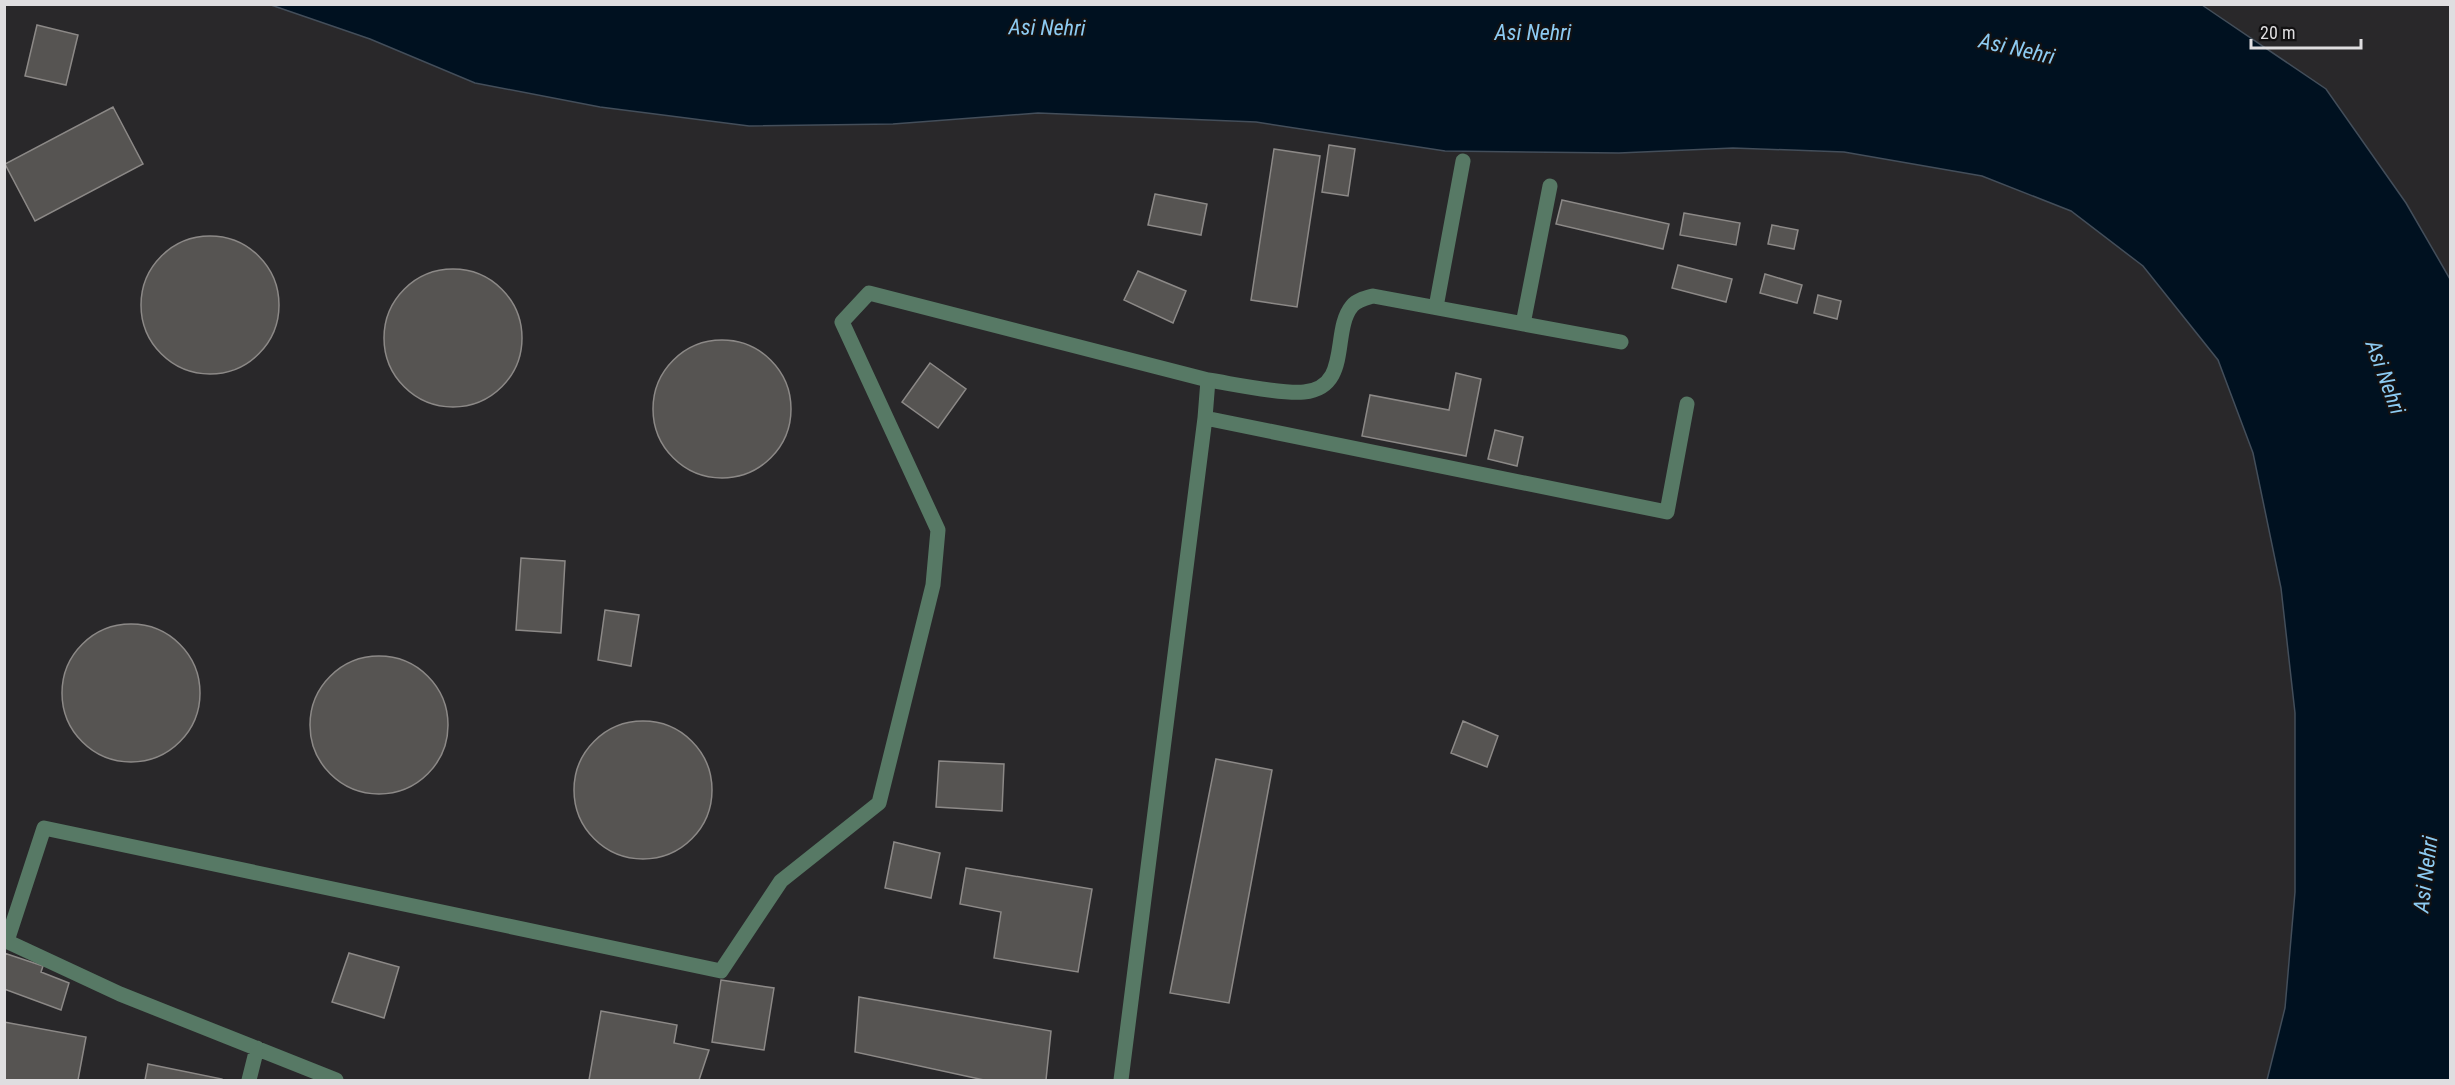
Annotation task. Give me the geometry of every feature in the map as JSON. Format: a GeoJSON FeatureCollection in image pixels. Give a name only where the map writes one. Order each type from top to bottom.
{"type":"FeatureCollection","features":[{"type":"Feature","properties":{"kind":"street"},"geometry":{"type":"LineString","coordinates":[[1436,307],[1463,161]]}},
{"type":"Feature","properties":{"kind":"street"},"geometry":{"type":"LineString","coordinates":[[1523,324],[1550,186]]}},
{"type":"Feature","properties":{"kind":"street"},"geometry":{"type":"LineString","coordinates":[[336,1080],[120,994],[6,940],[44,828],[721,970],[781,881],[879,803],[933,585],[938,530],[842,322],[869,293],[1208,380],[1295,392],[1315,389],[1324,384],[1336,367],[1347,317],[1352,306],[1362,299],[1373,296],[1621,342]]}},
{"type":"Feature","properties":{"kind":"street"},"geometry":{"type":"LineString","coordinates":[[1121,1080],[1208,380]]}},
{"type":"Feature","properties":{"kind":"street"},"geometry":{"type":"LineString","coordinates":[[1204,418],[1667,512],[1687,404]]}},
{"type":"Feature","properties":{"kind":"street"},"geometry":{"type":"LineString","coordinates":[[249,1080],[257,1048]]}},
{"type":"Feature","properties":{"kind":"water","name":"Asi Nehri"},"geometry":{"type":"Polygon","coordinates":[[[271,5],[2202,5],[2326,89],[2406,203],[2450,279],[2450,1080],[2267,1080],[2285,1008],[2295,892],[2295,713],[2281,588],[2253,453],[2218,360],[2143,266],[2071,211],[1982,176],[1844,152],[1733,148],[1619,153],[1445,151],[1256,122],[1038,113],[893,124],[749,126],[600,107],[475,83],[370,39],[271,5]]]}},
{"type":"Feature","properties":{"kind":"building"},"geometry":{"type":"Polygon","coordinates":[[[37,25],[78,35],[66,85],[25,76],[37,25]]]}},
{"type":"Feature","properties":{"kind":"building"},"geometry":{"type":"Polygon","coordinates":[[[113,107],[143,164],[35,221],[5,164],[113,107]]]}},
{"type":"Feature","properties":{"kind":"building"},"geometry":{"type":"Polygon","coordinates":[[[1329,145],[1355,149],[1348,196],[1322,192],[1329,145]]]}},
{"type":"Feature","properties":{"kind":"building"},"geometry":{"type":"Polygon","coordinates":[[[1274,149],[1320,156],[1297,307],[1251,300],[1274,149]]]}},
{"type":"Feature","properties":{"kind":"building"},"geometry":{"type":"Polygon","coordinates":[[[1155,194],[1207,204],[1201,235],[1148,225],[1155,194]]]}},
{"type":"Feature","properties":{"kind":"building"},"geometry":{"type":"Polygon","coordinates":[[[1562,200],[1669,224],[1663,249],[1556,224],[1562,200]]]}},
{"type":"Feature","properties":{"kind":"building"},"geometry":{"type":"Polygon","coordinates":[[[1684,213],[1740,223],[1736,245],[1680,235],[1684,213]]]}},
{"type":"Feature","properties":{"kind":"building"},"geometry":{"type":"Polygon","coordinates":[[[1772,225],[1798,230],[1794,249],[1768,244],[1772,225]]]}},
{"type":"Feature","properties":{"kind":"building"},"geometry":{"type":"Polygon","coordinates":[[[210,236],[236,241],[259,256],[274,279],[279,305],[274,331],[259,354],[236,369],[210,374],[184,369],[161,354],[146,331],[141,305],[146,279],[161,256],[184,241],[210,236]]]}},
{"type":"Feature","properties":{"kind":"building"},"geometry":{"type":"Polygon","coordinates":[[[1678,265],[1732,279],[1726,302],[1672,288],[1678,265]]]}},
{"type":"Feature","properties":{"kind":"building"},"geometry":{"type":"Polygon","coordinates":[[[453,269],[479,274],[502,289],[517,312],[522,338],[517,364],[502,387],[479,402],[453,407],[427,402],[404,387],[389,364],[384,338],[389,312],[404,289],[427,274],[453,269]]]}},
{"type":"Feature","properties":{"kind":"building"},"geometry":{"type":"Polygon","coordinates":[[[1138,271],[1186,291],[1173,323],[1124,300],[1138,271]]]}},
{"type":"Feature","properties":{"kind":"building"},"geometry":{"type":"Polygon","coordinates":[[[1765,274],[1802,285],[1797,303],[1760,293],[1765,274]]]}},
{"type":"Feature","properties":{"kind":"building"},"geometry":{"type":"Polygon","coordinates":[[[1818,295],[1841,301],[1837,319],[1814,313],[1818,295]]]}},
{"type":"Feature","properties":{"kind":"building"},"geometry":{"type":"Polygon","coordinates":[[[722,340],[748,345],[771,360],[786,383],[791,409],[786,435],[771,458],[748,473],[722,478],[696,473],[673,458],[658,435],[653,409],[658,383],[673,360],[696,345],[722,340]]]}},
{"type":"Feature","properties":{"kind":"building"},"geometry":{"type":"Polygon","coordinates":[[[930,363],[966,389],[938,428],[902,402],[930,363]]]}},
{"type":"Feature","properties":{"kind":"building"},"geometry":{"type":"Polygon","coordinates":[[[1456,373],[1481,379],[1466,456],[1362,436],[1370,395],[1449,410],[1456,373]]]}},
{"type":"Feature","properties":{"kind":"building"},"geometry":{"type":"Polygon","coordinates":[[[1495,430],[1523,437],[1517,466],[1488,459],[1495,430]]]}},
{"type":"Feature","properties":{"kind":"building"},"geometry":{"type":"Polygon","coordinates":[[[521,558],[565,561],[561,633],[516,630],[521,558]]]}},
{"type":"Feature","properties":{"kind":"building"},"geometry":{"type":"Polygon","coordinates":[[[605,610],[639,615],[631,666],[598,660],[605,610]]]}},
{"type":"Feature","properties":{"kind":"building"},"geometry":{"type":"Polygon","coordinates":[[[131,624],[157,629],[180,644],[195,667],[200,693],[195,719],[180,742],[157,757],[131,762],[105,757],[82,742],[67,719],[62,693],[67,667],[82,644],[105,629],[131,624]]]}},
{"type":"Feature","properties":{"kind":"building"},"geometry":{"type":"Polygon","coordinates":[[[379,656],[405,662],[428,676],[442,699],[448,725],[442,751],[428,774],[405,788],[379,794],[353,788],[330,774],[316,751],[310,725],[316,699],[330,676],[353,662],[379,656]]]}},
{"type":"Feature","properties":{"kind":"building"},"geometry":{"type":"Polygon","coordinates":[[[643,721],[669,726],[692,741],[707,764],[712,790],[707,816],[692,839],[669,854],[643,859],[617,854],[594,839],[579,816],[574,790],[579,764],[594,741],[617,726],[643,721]]]}},
{"type":"Feature","properties":{"kind":"building"},"geometry":{"type":"Polygon","coordinates":[[[1463,721],[1498,736],[1487,767],[1451,753],[1463,721]]]}},
{"type":"Feature","properties":{"kind":"building"},"geometry":{"type":"Polygon","coordinates":[[[1216,759],[1272,770],[1229,1003],[1170,993],[1216,759]]]}},
{"type":"Feature","properties":{"kind":"building"},"geometry":{"type":"Polygon","coordinates":[[[939,761],[1004,764],[1002,811],[936,807],[939,761]]]}},
{"type":"Feature","properties":{"kind":"building"},"geometry":{"type":"Polygon","coordinates":[[[894,842],[940,853],[931,898],[885,888],[894,842]]]}},
{"type":"Feature","properties":{"kind":"building"},"geometry":{"type":"Polygon","coordinates":[[[966,868],[1092,889],[1078,972],[994,958],[1001,912],[960,904],[966,868]]]}},
{"type":"Feature","properties":{"kind":"building"},"geometry":{"type":"Polygon","coordinates":[[[4,953],[43,966],[41,972],[69,983],[61,1010],[4,989],[4,953]]]}},
{"type":"Feature","properties":{"kind":"building"},"geometry":{"type":"Polygon","coordinates":[[[349,953],[399,967],[384,1018],[332,1002],[349,953]]]}},
{"type":"Feature","properties":{"kind":"building"},"geometry":{"type":"Polygon","coordinates":[[[721,980],[774,988],[764,1050],[712,1042],[721,980]]]}},
{"type":"Feature","properties":{"kind":"building"},"geometry":{"type":"Polygon","coordinates":[[[859,997],[1051,1031],[1046,1080],[984,1080],[855,1052],[859,997]]]}},
{"type":"Feature","properties":{"kind":"building"},"geometry":{"type":"Polygon","coordinates":[[[601,1011],[677,1025],[674,1043],[709,1050],[699,1080],[589,1080],[601,1011]]]}},
{"type":"Feature","properties":{"kind":"building"},"geometry":{"type":"Polygon","coordinates":[[[4,1022],[86,1037],[78,1080],[4,1080],[4,1022]]]}},
{"type":"Feature","properties":{"kind":"building"},"geometry":{"type":"Polygon","coordinates":[[[148,1064],[222,1079],[222,1080],[145,1080],[148,1064]]]}}]}
